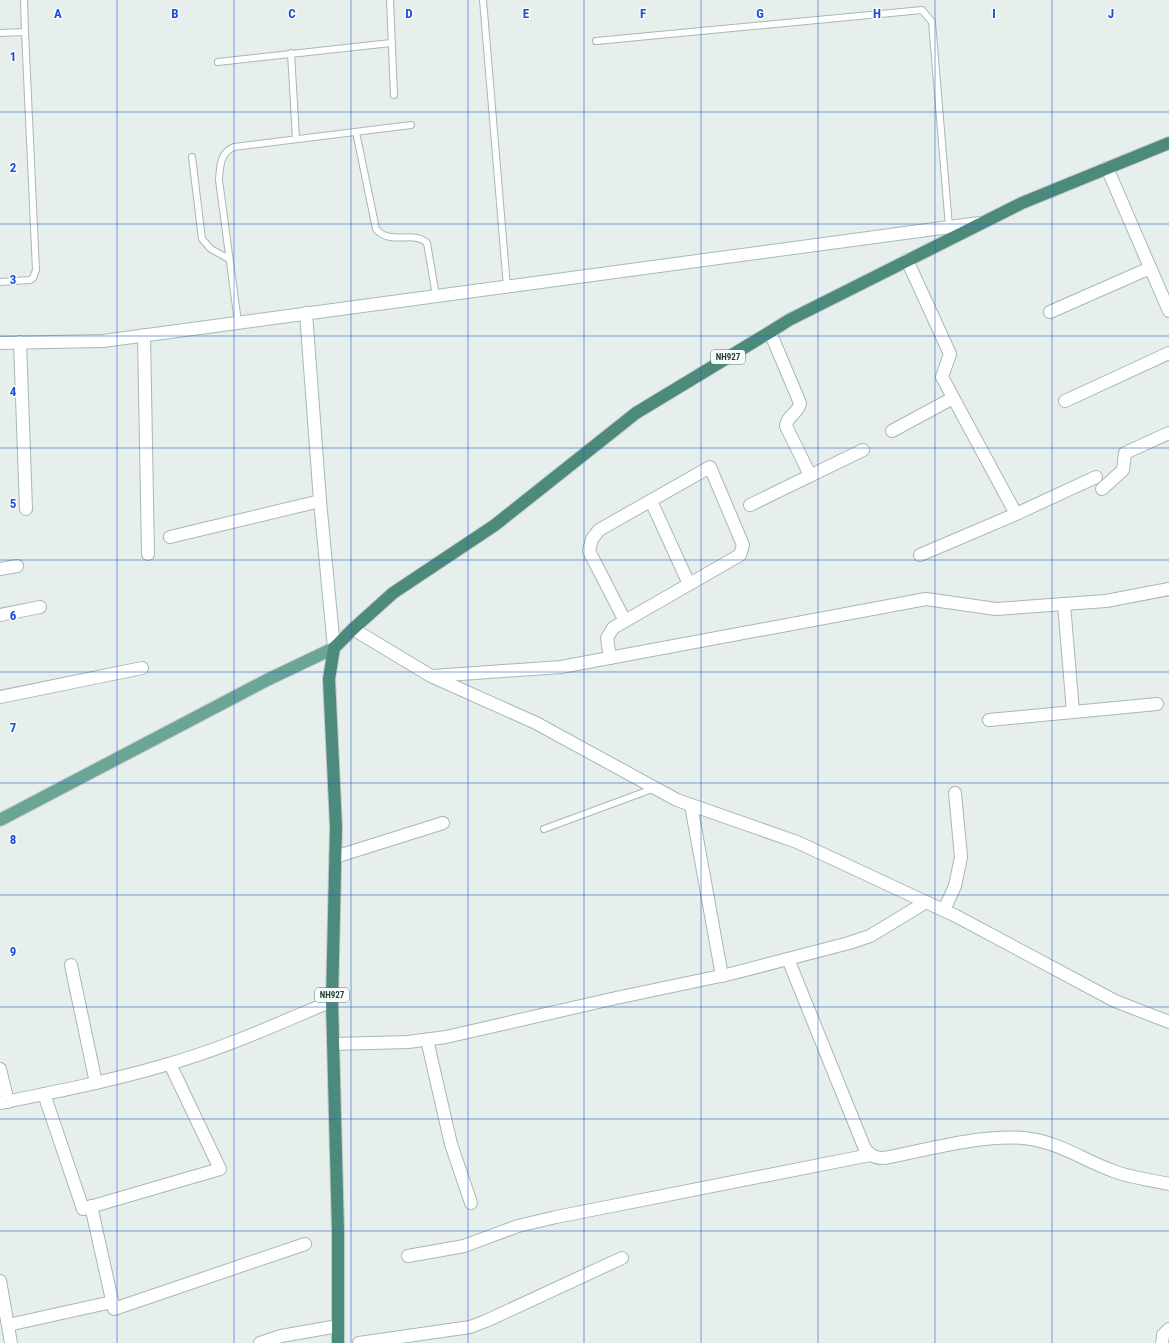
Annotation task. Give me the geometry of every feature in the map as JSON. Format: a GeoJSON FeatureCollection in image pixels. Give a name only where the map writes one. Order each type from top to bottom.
{"type":"FeatureCollection","features":[{"type":"Feature","properties":{"kind":"highway","name":"NH927"},"geometry":{"type":"LineString","coordinates":[[338,1343],[338,1231],[334,1134],[334,1044],[332,1001],[335,857],[329,679],[334,648],[393,593],[495,524],[636,413],[770,332],[979,223],[1022,203],[1169,143]]}},
{"type":"Feature","properties":{"kind":"main road"},"geometry":{"type":"LineString","coordinates":[[0,820],[267,680],[334,648]]}},
{"type":"Feature","properties":{"kind":"street"},"geometry":{"type":"LineString","coordinates":[[1107,168],[1169,311]]}},
{"type":"Feature","properties":{"kind":"street"},"geometry":{"type":"LineString","coordinates":[[0,343],[103,340],[144,335],[979,223]]}},
{"type":"Feature","properties":{"kind":"street"},"geometry":{"type":"LineString","coordinates":[[907,260],[950,354],[942,377],[1016,514]]}},
{"type":"Feature","properties":{"kind":"street"},"geometry":{"type":"LineString","coordinates":[[1050,312],[1150,268]]}},
{"type":"Feature","properties":{"kind":"street"},"geometry":{"type":"LineString","coordinates":[[306,313],[320,501],[334,648]]}},
{"type":"Feature","properties":{"kind":"street"},"geometry":{"type":"LineString","coordinates":[[770,332],[800,403],[797,410],[788,418],[786,426],[810,475]]}},
{"type":"Feature","properties":{"kind":"street"},"geometry":{"type":"LineString","coordinates":[[144,335],[148,554]]}},
{"type":"Feature","properties":{"kind":"street"},"geometry":{"type":"LineString","coordinates":[[20,342],[26,509]]}},
{"type":"Feature","properties":{"kind":"street"},"geometry":{"type":"LineString","coordinates":[[1065,400],[1169,353]]}},
{"type":"Feature","properties":{"kind":"street"},"geometry":{"type":"LineString","coordinates":[[892,431],[953,398]]}},
{"type":"Feature","properties":{"kind":"street"},"geometry":{"type":"LineString","coordinates":[[1102,489],[1123,470],[1125,453],[1169,434]]}},
{"type":"Feature","properties":{"kind":"street"},"geometry":{"type":"LineString","coordinates":[[750,505],[863,450]]}},
{"type":"Feature","properties":{"kind":"street"},"geometry":{"type":"LineString","coordinates":[[610,658],[607,638],[609,632],[625,621],[740,555],[743,546],[710,467],[599,530],[592,539],[589,551],[625,621]]}},
{"type":"Feature","properties":{"kind":"street"},"geometry":{"type":"LineString","coordinates":[[920,555],[1016,514],[1096,477]]}},
{"type":"Feature","properties":{"kind":"street"},"geometry":{"type":"LineString","coordinates":[[170,537],[320,501]]}},
{"type":"Feature","properties":{"kind":"street"},"geometry":{"type":"LineString","coordinates":[[651,501],[689,584]]}},
{"type":"Feature","properties":{"kind":"street"},"geometry":{"type":"LineString","coordinates":[[0,569],[17,566]]}},
{"type":"Feature","properties":{"kind":"street"},"geometry":{"type":"LineString","coordinates":[[431,676],[561,667],[926,599],[996,609],[1106,601],[1169,589]]}},
{"type":"Feature","properties":{"kind":"street"},"geometry":{"type":"LineString","coordinates":[[1064,604],[1073,712]]}},
{"type":"Feature","properties":{"kind":"street"},"geometry":{"type":"LineString","coordinates":[[0,615],[40,606]]}},
{"type":"Feature","properties":{"kind":"street"},"geometry":{"type":"LineString","coordinates":[[353,629],[431,676],[536,723],[677,800],[797,842],[944,910],[1115,1001],[1169,1022]]}},
{"type":"Feature","properties":{"kind":"street"},"geometry":{"type":"LineString","coordinates":[[0,697],[142,668]]}},
{"type":"Feature","properties":{"kind":"street"},"geometry":{"type":"LineString","coordinates":[[989,720],[1157,704]]}},
{"type":"Feature","properties":{"kind":"street"},"geometry":{"type":"LineString","coordinates":[[944,910],[955,886],[961,858],[955,792]]}},
{"type":"Feature","properties":{"kind":"street"},"geometry":{"type":"LineString","coordinates":[[692,805],[722,976]]}},
{"type":"Feature","properties":{"kind":"street"},"geometry":{"type":"LineString","coordinates":[[335,857],[444,823]]}},
{"type":"Feature","properties":{"kind":"street"},"geometry":{"type":"LineString","coordinates":[[334,1044],[427,1040],[722,976],[870,936],[926,902]]}},
{"type":"Feature","properties":{"kind":"street"},"geometry":{"type":"LineString","coordinates":[[788,959],[865,1149],[870,1155],[877,1158],[884,1158],[972,1141],[1014,1138],[1030,1139],[1059,1147],[1115,1172],[1169,1184]]}},
{"type":"Feature","properties":{"kind":"street"},"geometry":{"type":"LineString","coordinates":[[71,965],[96,1083]]}},
{"type":"Feature","properties":{"kind":"street"},"geometry":{"type":"LineString","coordinates":[[0,1069],[4,1102],[44,1094],[96,1083],[170,1064],[231,1043],[332,1001]]}},
{"type":"Feature","properties":{"kind":"street"},"geometry":{"type":"LineString","coordinates":[[427,1040],[451,1144],[471,1202]]}},
{"type":"Feature","properties":{"kind":"street"},"geometry":{"type":"LineString","coordinates":[[44,1094],[84,1209],[220,1169],[170,1064]]}},
{"type":"Feature","properties":{"kind":"street"},"geometry":{"type":"LineString","coordinates":[[408,1256],[464,1246],[518,1226],[556,1217],[870,1155]]}},
{"type":"Feature","properties":{"kind":"street"},"geometry":{"type":"LineString","coordinates":[[91,1206],[114,1308],[305,1244]]}},
{"type":"Feature","properties":{"kind":"street"},"geometry":{"type":"LineString","coordinates":[[359,1343],[470,1327],[622,1258]]}},
{"type":"Feature","properties":{"kind":"street"},"geometry":{"type":"LineString","coordinates":[[0,1281],[11,1343]]}},
{"type":"Feature","properties":{"kind":"street"},"geometry":{"type":"LineString","coordinates":[[8,1325],[112,1302]]}},
{"type":"Feature","properties":{"kind":"street"},"geometry":{"type":"LineString","coordinates":[[260,1343],[280,1336],[338,1326]]}},
{"type":"Feature","properties":{"kind":"street"},"geometry":{"type":"LineString","coordinates":[[1162,1343],[1164,1335],[1169,1329]]}},
{"type":"Feature","properties":{"kind":"lane"},"geometry":{"type":"LineString","coordinates":[[0,282],[30,280],[33,278],[36,270],[24,0]]}},
{"type":"Feature","properties":{"kind":"lane"},"geometry":{"type":"LineString","coordinates":[[390,0],[394,95]]}},
{"type":"Feature","properties":{"kind":"lane"},"geometry":{"type":"LineString","coordinates":[[483,0],[507,287]]}},
{"type":"Feature","properties":{"kind":"lane"},"geometry":{"type":"LineString","coordinates":[[596,40],[922,10],[932,22],[949,227]]}},
{"type":"Feature","properties":{"kind":"lane"},"geometry":{"type":"LineString","coordinates":[[0,33],[25,32]]}},
{"type":"Feature","properties":{"kind":"lane"},"geometry":{"type":"LineString","coordinates":[[218,62],[392,43]]}},
{"type":"Feature","properties":{"kind":"lane"},"geometry":{"type":"LineString","coordinates":[[291,53],[296,139]]}},
{"type":"Feature","properties":{"kind":"lane"},"geometry":{"type":"LineString","coordinates":[[238,322],[219,180],[223,155],[234,147],[411,125]]}},
{"type":"Feature","properties":{"kind":"lane"},"geometry":{"type":"LineString","coordinates":[[356,132],[376,229],[386,237],[418,238],[423,239],[427,243],[436,296]]}},
{"type":"Feature","properties":{"kind":"lane"},"geometry":{"type":"LineString","coordinates":[[192,157],[202,239],[211,249],[230,259]]}},
{"type":"Feature","properties":{"kind":"lane"},"geometry":{"type":"LineString","coordinates":[[544,829],[655,788]]}}]}
